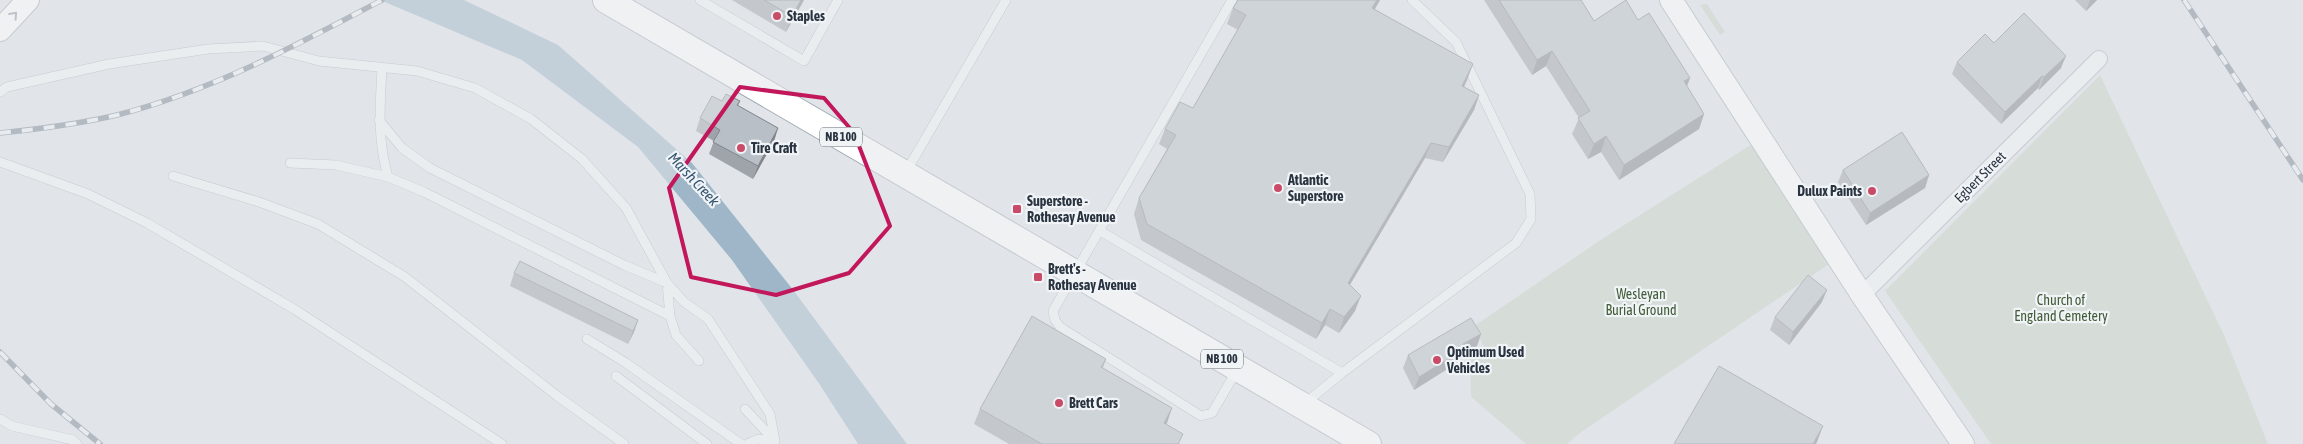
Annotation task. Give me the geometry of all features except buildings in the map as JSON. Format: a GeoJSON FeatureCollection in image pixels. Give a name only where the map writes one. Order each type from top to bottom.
{"type":"FeatureCollection","features":[{"type":"Feature","properties":{"kind":"main road"},"geometry":{"type":"LineString","coordinates":[[0,30],[28,0]]}},
{"type":"Feature","properties":{"kind":"main road"},"geometry":{"type":"LineString","coordinates":[[1671,0],[1862,295],[1963,444]]}},
{"type":"Feature","properties":{"kind":"main road","name":"NB 100"},"geometry":{"type":"LineString","coordinates":[[613,2],[1368,444]]}},
{"type":"Feature","properties":{"kind":"street","name":"Egbert Street"},"geometry":{"type":"LineString","coordinates":[[1862,295],[2099,59]]}},
{"type":"Feature","properties":{"kind":"lane"},"geometry":{"type":"LineString","coordinates":[[700,0],[804,61],[838,0]]}},
{"type":"Feature","properties":{"kind":"lane"},"geometry":{"type":"LineString","coordinates":[[904,174],[1006,0]]}},
{"type":"Feature","properties":{"kind":"lane"},"geometry":{"type":"LineString","coordinates":[[1232,0],[1053,311],[1055,320],[1060,327],[1201,416],[1212,413],[1238,368]]}},
{"type":"Feature","properties":{"kind":"lane"},"geometry":{"type":"LineString","coordinates":[[1302,406],[1342,373],[1516,243],[1531,219],[1530,194],[1456,42],[1412,0]]}},
{"type":"Feature","properties":{"kind":"lane"},"geometry":{"type":"LineString","coordinates":[[0,92],[7,87],[109,64],[208,49],[263,46],[319,61],[417,71],[474,88],[531,119],[582,159],[626,208],[667,283],[684,302],[708,319],[770,414],[776,442]]}},
{"type":"Feature","properties":{"kind":"lane"},"geometry":{"type":"LineString","coordinates":[[382,68],[380,149],[388,177]]}},
{"type":"Feature","properties":{"kind":"lane"},"geometry":{"type":"LineString","coordinates":[[380,120],[402,148],[430,168],[624,265],[667,283]]}},
{"type":"Feature","properties":{"kind":"lane"},"geometry":{"type":"LineString","coordinates":[[0,162],[88,194],[147,223],[294,309],[502,444]]}},
{"type":"Feature","properties":{"kind":"lane"},"geometry":{"type":"LineString","coordinates":[[290,163],[336,165],[388,177],[424,192],[670,316]]}},
{"type":"Feature","properties":{"kind":"lane"},"geometry":{"type":"LineString","coordinates":[[174,176],[259,202],[318,224],[405,278],[548,389],[624,444]]}},
{"type":"Feature","properties":{"kind":"lane"},"geometry":{"type":"LineString","coordinates":[[1100,231],[1342,373]]}},
{"type":"Feature","properties":{"kind":"lane"},"geometry":{"type":"LineString","coordinates":[[667,283],[670,316],[676,335],[698,361]]}},
{"type":"Feature","properties":{"kind":"lane"},"geometry":{"type":"LineString","coordinates":[[587,339],[626,363],[741,444]]}},
{"type":"Feature","properties":{"kind":"lane"},"geometry":{"type":"LineString","coordinates":[[616,376],[707,444]]}},
{"type":"Feature","properties":{"kind":"lane"},"geometry":{"type":"LineString","coordinates":[[745,410],[776,442]]}},
{"type":"Feature","properties":{"kind":"lane"},"geometry":{"type":"LineString","coordinates":[[0,419],[12,426],[73,440],[78,444]]}},
{"type":"Feature","properties":{"kind":"lane"},"geometry":{"type":"LineString","coordinates":[[747,444],[758,439],[776,442]]}},
{"type":"Feature","properties":{"kind":"highlighted area"},"geometry":{"type":"Polygon","coordinates":[[[740,87],[824,98],[854,133],[890,226],[849,273],[776,295],[691,277],[669,188],[740,87]]]}},
{"type":"Feature","properties":{"kind":"green space"},"geometry":{"type":"Polygon","coordinates":[[[1707,4],[1725,32],[1720,35],[1700,5],[1707,4]]]}},
{"type":"Feature","properties":{"kind":"green space","name":"Church of England Cemetery"},"geometry":{"type":"Polygon","coordinates":[[[2100,75],[2225,337],[2268,444],[1991,444],[1885,291],[2100,75]]]}},
{"type":"Feature","properties":{"kind":"green space","name":"Wesleyan Burial Ground"},"geometry":{"type":"Polygon","coordinates":[[[1760,139],[1838,258],[1580,433],[1567,444],[1526,444],[1471,397],[1470,359],[1485,349],[1474,326],[1602,239],[1760,139]]]}},
{"type":"Feature","properties":{"kind":"water","name":"Marsh Creek"},"geometry":{"type":"Polygon","coordinates":[[[380,0],[464,0],[558,45],[692,163],[794,291],[907,444],[858,444],[820,385],[732,260],[638,147],[522,60],[380,0]]]}},
{"type":"Feature","properties":{"kind":"railway"},"geometry":{"type":"LineString","coordinates":[[0,133],[59,126],[103,118],[152,105],[220,80],[286,50],[382,0]]}},
{"type":"Feature","properties":{"kind":"railway"},"geometry":{"type":"LineString","coordinates":[[2184,0],[2303,180]]}},
{"type":"Feature","properties":{"kind":"railway"},"geometry":{"type":"LineString","coordinates":[[0,352],[51,404],[100,444]]}},
{"type":"Feature","properties":{"kind":"place","name":"Staples"},"geometry":{"type":"Point","coordinates":[777,16]}},
{"type":"Feature","properties":{"kind":"place","name":"Tire Craft"},"geometry":{"type":"Point","coordinates":[741,148]}},
{"type":"Feature","properties":{"kind":"place","name":"Atlantic Superstore"},"geometry":{"type":"Point","coordinates":[1278,188]}},
{"type":"Feature","properties":{"kind":"place","name":"Dulux Paints"},"geometry":{"type":"Point","coordinates":[1872,191]}},
{"type":"Feature","properties":{"kind":"place","name":"Superstore - Rothesay Avenue"},"geometry":{"type":"Point","coordinates":[1017,209]}},
{"type":"Feature","properties":{"kind":"place","name":"Brett's - Rothesay Avenue"},"geometry":{"type":"Point","coordinates":[1038,277]}},
{"type":"Feature","properties":{"kind":"place","name":"Optimum Used Vehicles"},"geometry":{"type":"Point","coordinates":[1437,360]}},
{"type":"Feature","properties":{"kind":"place","name":"Brett Cars"},"geometry":{"type":"Point","coordinates":[1059,403]}}]}
